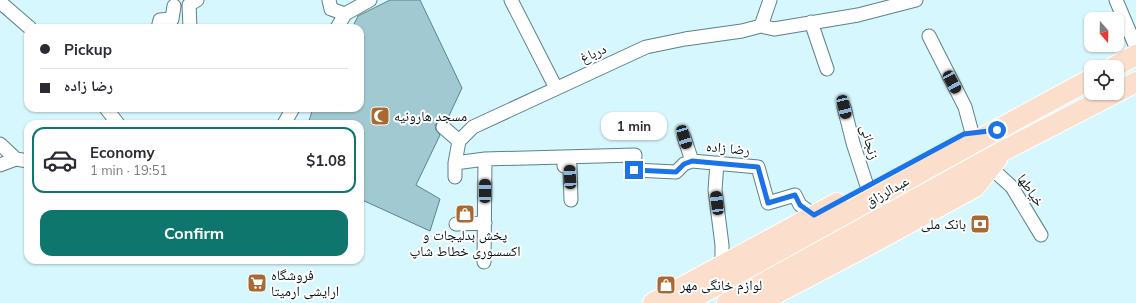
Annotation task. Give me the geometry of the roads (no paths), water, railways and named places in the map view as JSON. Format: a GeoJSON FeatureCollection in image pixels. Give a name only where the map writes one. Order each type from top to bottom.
{"type":"FeatureCollection","features":[{"type":"Feature","properties":{"kind":"main road"},"geometry":{"type":"LineString","coordinates":[[1124,62],[1136,55]]}},
{"type":"Feature","properties":{"kind":"main road","name":"عبدالرزاق"},"geometry":{"type":"LineString","coordinates":[[1124,89],[1136,82]]}},
{"type":"Feature","properties":{"kind":"main road","name":"عبدالرزاق"},"geometry":{"type":"LineString","coordinates":[[684,303],[1084,83]]}},
{"type":"Feature","properties":{"kind":"main road","name":"عبدالرزاق"},"geometry":{"type":"LineString","coordinates":[[727,303],[1003,151],[1102,100]]}},
{"type":"Feature","properties":{"kind":"main road"},"geometry":{"type":"LineString","coordinates":[[653,303],[964,134],[997,130]]}},
{"type":"Feature","properties":{"kind":"main road"},"geometry":{"type":"LineString","coordinates":[[758,303],[866,247],[975,187],[1003,151]]}},
{"type":"Feature","properties":{"kind":"street"},"geometry":{"type":"LineString","coordinates":[[329,0],[331,9],[345,14]]}},
{"type":"Feature","properties":{"kind":"street"},"geometry":{"type":"LineString","coordinates":[[339,24],[345,14],[370,0]]}},
{"type":"Feature","properties":{"kind":"street"},"geometry":{"type":"LineString","coordinates":[[511,0],[556,88]]}},
{"type":"Feature","properties":{"kind":"street"},"geometry":{"type":"LineString","coordinates":[[761,26],[770,0]]}},
{"type":"Feature","properties":{"kind":"street"},"geometry":{"type":"LineString","coordinates":[[827,69],[812,22],[858,15],[916,0]]}},
{"type":"Feature","properties":{"kind":"street"},"geometry":{"type":"LineString","coordinates":[[1116,0],[1136,47]]}},
{"type":"Feature","properties":{"kind":"street"},"geometry":{"type":"LineString","coordinates":[[0,2],[25,24]]}},
{"type":"Feature","properties":{"kind":"street"},"geometry":{"type":"LineString","coordinates":[[159,24],[160,20],[172,19],[174,3],[193,3],[190,24]]}},
{"type":"Feature","properties":{"kind":"street","name":"درباغ"},"geometry":{"type":"LineString","coordinates":[[459,141],[473,127],[646,47],[686,39],[742,31],[761,26],[774,29],[812,22]]}},
{"type":"Feature","properties":{"kind":"street"},"geometry":{"type":"LineString","coordinates":[[929,36],[965,107],[972,133]]}},
{"type":"Feature","properties":{"kind":"street","name":"زنجانی"},"geometry":{"type":"LineString","coordinates":[[844,107],[853,143],[867,186]]}},
{"type":"Feature","properties":{"kind":"street"},"geometry":{"type":"LineString","coordinates":[[444,127],[459,141],[455,163],[455,177]]}},
{"type":"Feature","properties":{"kind":"street"},"geometry":{"type":"LineString","coordinates":[[684,137],[692,161]]}},
{"type":"Feature","properties":{"kind":"street"},"geometry":{"type":"LineString","coordinates":[[0,144],[22,160]]}},
{"type":"Feature","properties":{"kind":"street","name":"رضا زاده"},"geometry":{"type":"LineString","coordinates":[[455,163],[485,159],[635,155],[634,170],[676,172],[684,164],[692,161],[758,167],[768,203],[795,195],[800,205],[814,215]]}},
{"type":"Feature","properties":{"kind":"street"},"geometry":{"type":"LineString","coordinates":[[564,157],[564,166],[570,166],[571,200]]}},
{"type":"Feature","properties":{"kind":"street"},"geometry":{"type":"LineString","coordinates":[[484,262],[485,159]]}},
{"type":"Feature","properties":{"kind":"street"},"geometry":{"type":"LineString","coordinates":[[0,165],[22,160]]}},
{"type":"Feature","properties":{"kind":"street"},"geometry":{"type":"LineString","coordinates":[[717,164],[715,190],[722,245],[722,265]]}},
{"type":"Feature","properties":{"kind":"street","name":"خیاطها"},"geometry":{"type":"LineString","coordinates":[[990,167],[1012,187],[1041,235]]}},
{"type":"Feature","properties":{"kind":"street"},"geometry":{"type":"LineString","coordinates":[[456,224],[485,223]]}},
{"type":"Feature","properties":{"kind":"place","name":"مسجد هارونیه"},"geometry":{"type":"Point","coordinates":[380,116]}},
{"type":"Feature","properties":{"kind":"place","name":"پخش بدلیجات و اکسسوری خطاط شاپ"},"geometry":{"type":"Point","coordinates":[465,214]}},
{"type":"Feature","properties":{"kind":"place","name":"بانک ملی"},"geometry":{"type":"Point","coordinates":[980,224]}},
{"type":"Feature","properties":{"kind":"place","name":"فروشگاه ارایشی ارمیتا"},"geometry":{"type":"Point","coordinates":[257,283]}},
{"type":"Feature","properties":{"kind":"place","name":"لوازم خانگی مهر"},"geometry":{"type":"Point","coordinates":[666,285]}}]}
